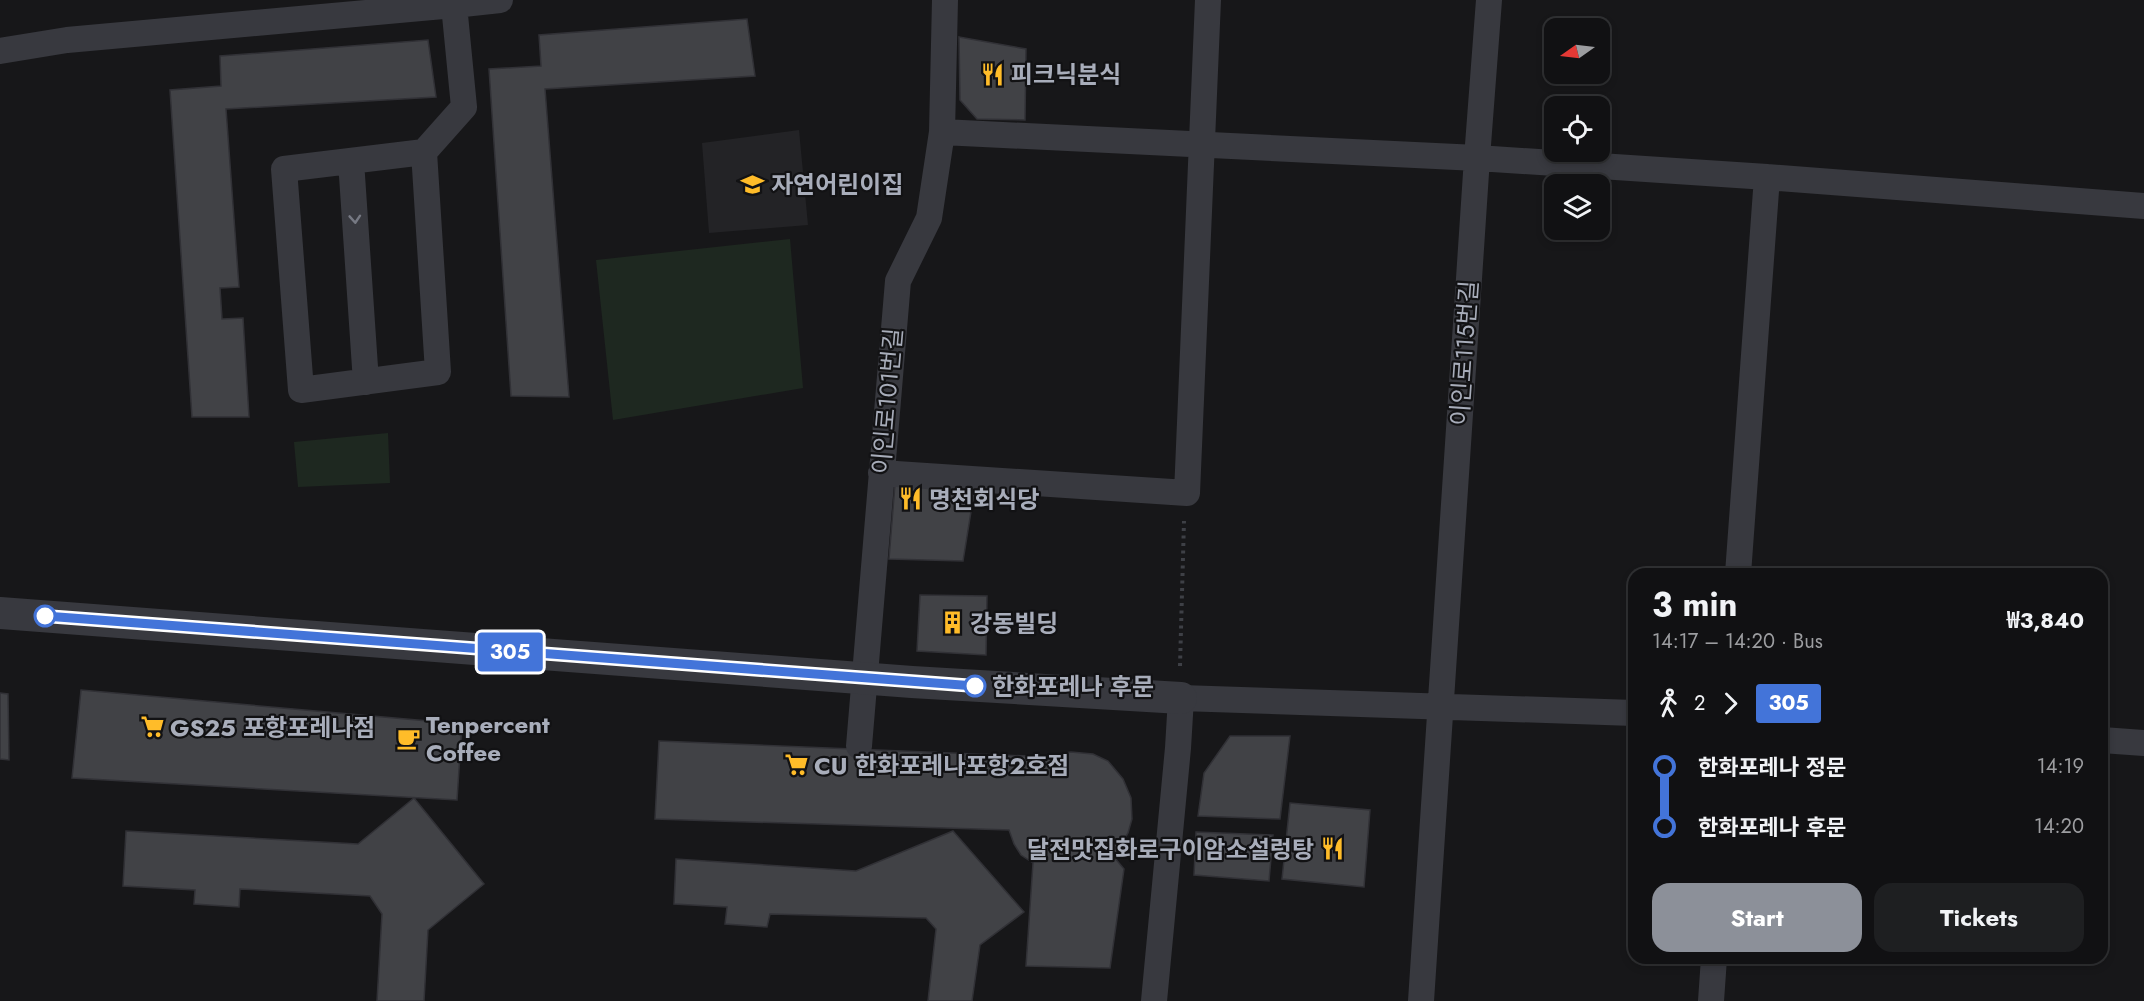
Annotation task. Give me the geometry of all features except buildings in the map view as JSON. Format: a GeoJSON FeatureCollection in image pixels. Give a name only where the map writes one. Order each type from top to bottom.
{"type":"FeatureCollection","features":[{"type":"Feature","properties":{"kind":"street"},"geometry":{"type":"LineString","coordinates":[[0,51],[67,40],[453,2],[500,0]]}},
{"type":"Feature","properties":{"kind":"street","name":"이인로101번길"},"geometry":{"type":"LineString","coordinates":[[859,746],[898,281],[929,218],[942,132],[945,0]]}},
{"type":"Feature","properties":{"kind":"street"},"geometry":{"type":"LineString","coordinates":[[881,473],[1187,493],[1208,0]]}},
{"type":"Feature","properties":{"kind":"street","name":"이인로115번길"},"geometry":{"type":"LineString","coordinates":[[1421,1001],[1489,0]]}},
{"type":"Feature","properties":{"kind":"street"},"geometry":{"type":"LineString","coordinates":[[424,152],[438,372],[301,390],[284,169],[424,152],[464,107],[453,2]]}},
{"type":"Feature","properties":{"kind":"street"},"geometry":{"type":"LineString","coordinates":[[942,132],[1477,158],[1767,177],[2144,206]]}},
{"type":"Feature","properties":{"kind":"street"},"geometry":{"type":"LineString","coordinates":[[351,161],[366,382]]}},
{"type":"Feature","properties":{"kind":"street"},"geometry":{"type":"LineString","coordinates":[[1738,568],[1767,177]]}},
{"type":"Feature","properties":{"kind":"street"},"geometry":{"type":"LineString","coordinates":[[0,613],[864,679],[1181,698],[1628,713]]}},
{"type":"Feature","properties":{"kind":"street"},"geometry":{"type":"LineString","coordinates":[[1154,1001],[1181,698]]}},
{"type":"Feature","properties":{"kind":"street"},"geometry":{"type":"LineString","coordinates":[[2108,740],[2144,743]]}},
{"type":"Feature","properties":{"kind":"street"},"geometry":{"type":"LineString","coordinates":[[1711,1001],[1714,964]]}},
{"type":"Feature","properties":{"kind":"path"},"geometry":{"type":"LineString","coordinates":[[1180,666],[1185,493]]}},
{"type":"Feature","properties":{"kind":"shaded area"},"geometry":{"type":"Polygon","coordinates":[[[799,130],[808,225],[709,233],[702,143],[799,130]]]}},
{"type":"Feature","properties":{"kind":"shaded area"},"geometry":{"type":"Polygon","coordinates":[[[790,239],[803,388],[613,420],[596,260],[790,239]]]}},
{"type":"Feature","properties":{"kind":"shaded area"},"geometry":{"type":"Polygon","coordinates":[[[388,433],[390,483],[298,487],[294,442],[388,433]]]}},
{"type":"Feature","properties":{"kind":"bus line","name":"305"},"geometry":{"type":"LineString","coordinates":[[45,616],[975,686]]}},
{"type":"Feature","properties":{"kind":"place","name":"피크닉분식"},"geometry":{"type":"Point","coordinates":[993,74]}},
{"type":"Feature","properties":{"kind":"place","name":"자연어린이집"},"geometry":{"type":"Point","coordinates":[753,184]}},
{"type":"Feature","properties":{"kind":"place","name":"명천회식당"},"geometry":{"type":"Point","coordinates":[911,499]}},
{"type":"Feature","properties":{"kind":"place","name":"강동빌딩"},"geometry":{"type":"Point","coordinates":[952,623]}},
{"type":"Feature","properties":{"kind":"place","name":"한화포레나 후문"},"geometry":{"type":"Point","coordinates":[975,686]}},
{"type":"Feature","properties":{"kind":"place","name":"GS25 포항포레나점"},"geometry":{"type":"Point","coordinates":[152,727]}},
{"type":"Feature","properties":{"kind":"place","name":"Tenpercent Coffee"},"geometry":{"type":"Point","coordinates":[408,738]}},
{"type":"Feature","properties":{"kind":"place","name":"CU 한화포레나포항2호점"},"geometry":{"type":"Point","coordinates":[796,765]}},
{"type":"Feature","properties":{"kind":"place","name":"달전맛집화로구이암소설렁탕"},"geometry":{"type":"Point","coordinates":[1332,849]}}]}
